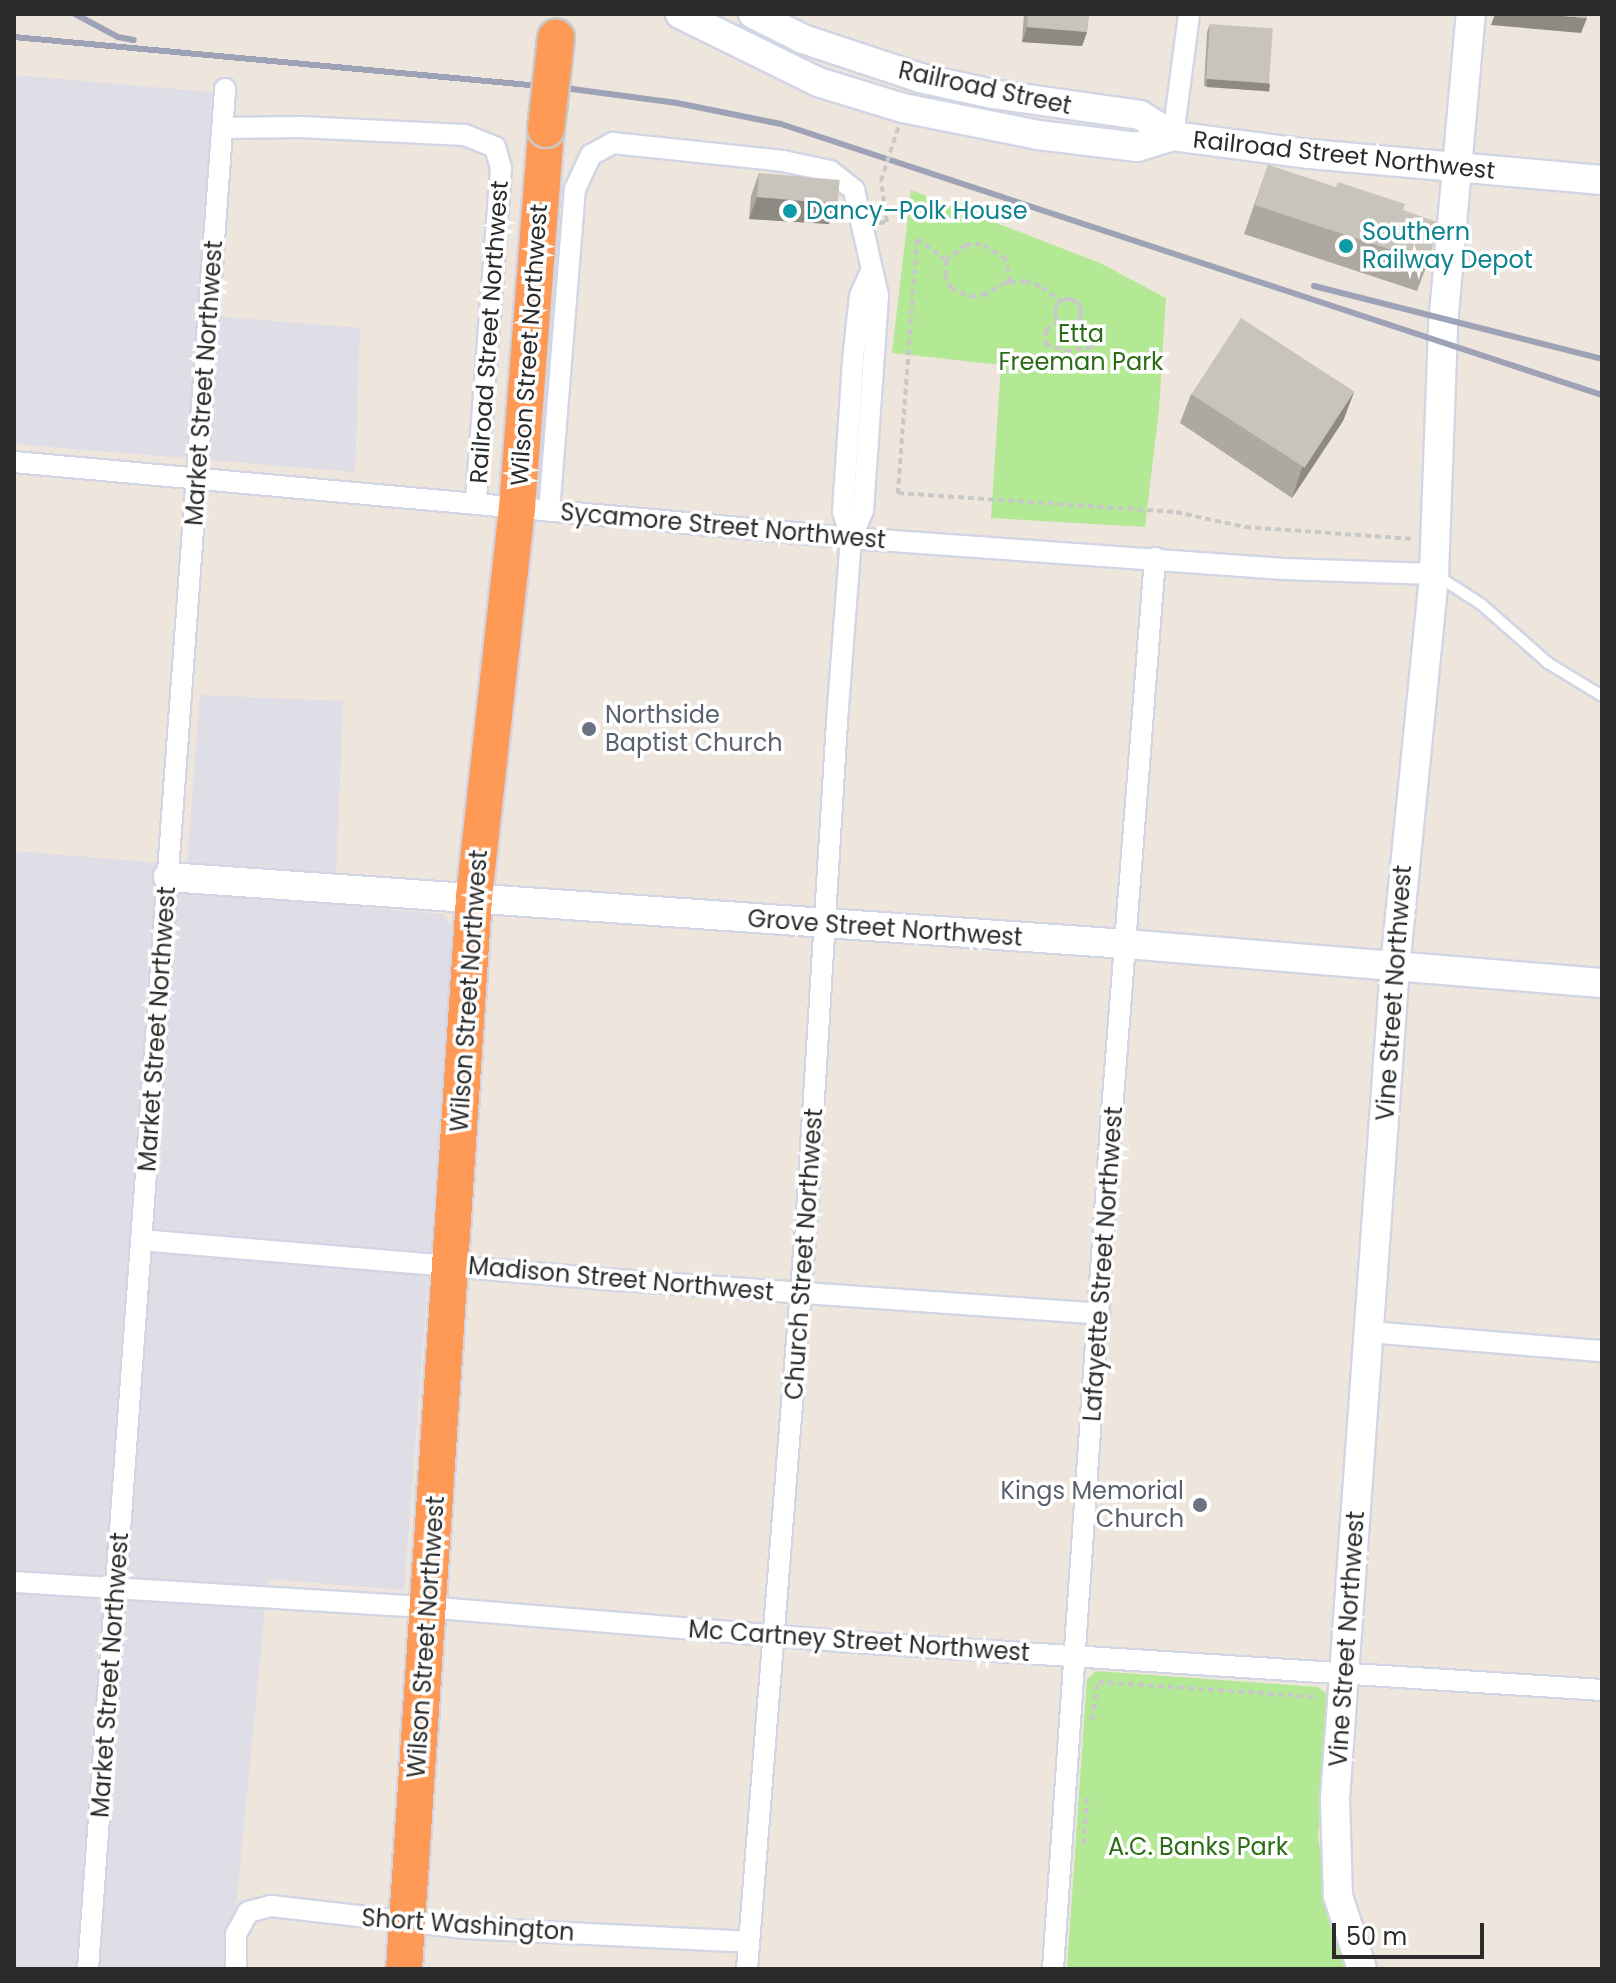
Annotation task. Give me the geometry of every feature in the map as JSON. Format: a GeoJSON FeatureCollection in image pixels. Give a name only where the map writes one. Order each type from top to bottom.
{"type":"FeatureCollection","features":[{"type":"Feature","properties":{"kind":"highway","name":"Wilson Street Northwest"},"geometry":{"type":"LineString","coordinates":[[404,1969],[474,897],[533,509],[546,129],[557,26]]}},
{"type":"Feature","properties":{"kind":"street","name":"Railroad Street Northwest"},"geometry":{"type":"LineString","coordinates":[[680,14],[818,82],[903,108],[1038,135],[1137,147],[1173,136],[1458,168],[1602,180]]}},
{"type":"Feature","properties":{"kind":"street","name":"Railroad Street"},"geometry":{"type":"LineString","coordinates":[[753,14],[803,39],[920,78],[993,94],[1140,115],[1173,136]]}},
{"type":"Feature","properties":{"kind":"street"},"geometry":{"type":"LineString","coordinates":[[1173,136],[1189,14]]}},
{"type":"Feature","properties":{"kind":"street","name":"Vine Street Northwest"},"geometry":{"type":"LineString","coordinates":[[1362,1969],[1338,1896],[1334,1851],[1395,967],[1434,574],[1442,339],[1471,14]]}},
{"type":"Feature","properties":{"kind":"street","name":"Market Street Northwest"},"geometry":{"type":"LineString","coordinates":[[88,1969],[225,89]]}},
{"type":"Feature","properties":{"kind":"street","name":"Railroad Street Northwest"},"geometry":{"type":"LineString","coordinates":[[223,128],[300,127],[465,135],[495,147],[501,168],[476,503]]}},
{"type":"Feature","properties":{"kind":"street","name":"Church Street Northwest"},"geometry":{"type":"LineString","coordinates":[[533,509],[575,189],[591,155],[613,143],[783,161],[830,171],[854,190],[878,296],[863,510],[851,538],[822,925],[821,1017],[747,1969]]}},
{"type":"Feature","properties":{"kind":"street","name":"Sycamore Street Northwest"},"geometry":{"type":"LineString","coordinates":[[14,462],[851,538],[1284,569],[1434,574]]}},
{"type":"Feature","properties":{"kind":"street","name":"Lafayette Street Northwest"},"geometry":{"type":"LineString","coordinates":[[1053,1969],[1155,558]]}},
{"type":"Feature","properties":{"kind":"street","name":"Grove Street Northwest"},"geometry":{"type":"LineString","coordinates":[[168,877],[1126,944],[1602,983]]}},
{"type":"Feature","properties":{"kind":"street","name":"Madison Street Northwest"},"geometry":{"type":"LineString","coordinates":[[141,1240],[800,1294],[1100,1314]]}},
{"type":"Feature","properties":{"kind":"street"},"geometry":{"type":"LineString","coordinates":[[1370,1332],[1602,1351]]}},
{"type":"Feature","properties":{"kind":"street","name":"Mc Cartney Street Northwest"},"geometry":{"type":"LineString","coordinates":[[14,1582],[426,1607],[773,1636],[1602,1690]]}},
{"type":"Feature","properties":{"kind":"street","name":"Short Washington"},"geometry":{"type":"LineString","coordinates":[[236,1969],[236,1934],[248,1912],[271,1906],[406,1924],[749,1942]]}},
{"type":"Feature","properties":{"kind":"lane"},"geometry":{"type":"LineString","coordinates":[[1434,574],[1481,604],[1548,663],[1602,696]]}},
{"type":"Feature","properties":{"kind":"path"},"geometry":{"type":"LineString","coordinates":[[881,181],[899,125]]}},
{"type":"Feature","properties":{"kind":"path"},"geometry":{"type":"LineString","coordinates":[[946,260],[917,239],[898,493],[1176,512],[1245,527],[1435,541]]}},
{"type":"Feature","properties":{"kind":"path"},"geometry":{"type":"LineString","coordinates":[[1010,282],[1006,259],[981,244],[966,245],[946,260],[945,274],[951,288],[970,297],[1010,282],[1025,281],[1042,287],[1060,301],[1075,300],[1081,311],[1072,324],[1059,321],[1046,330],[1045,344],[1066,351],[1093,347],[1094,331],[1099,331]]}},
{"type":"Feature","properties":{"kind":"path"},"geometry":{"type":"LineString","coordinates":[[1059,321],[1055,311],[1060,301]]}},
{"type":"Feature","properties":{"kind":"path"},"geometry":{"type":"LineString","coordinates":[[1054,368],[1062,366],[1066,351]]}},
{"type":"Feature","properties":{"kind":"path"},"geometry":{"type":"LineString","coordinates":[[1092,1722],[1098,1682],[1324,1697]]}},
{"type":"Feature","properties":{"kind":"path"},"geometry":{"type":"LineString","coordinates":[[1083,1850],[1087,1793]]}},
{"type":"Feature","properties":{"kind":"shaded area"},"geometry":{"type":"Polygon","coordinates":[[[14,75],[223,93],[203,315],[360,328],[355,472],[14,444],[14,75]]]}},
{"type":"Feature","properties":{"kind":"shaded area"},"geometry":{"type":"Polygon","coordinates":[[[200,695],[343,701],[335,905],[443,914],[455,929],[404,1590],[268,1579],[230,1969],[14,1969],[14,851],[187,865],[200,695]]]}},
{"type":"Feature","properties":{"kind":"green space","name":"Etta Freeman Park"},"geometry":{"type":"Polygon","coordinates":[[[911,190],[1100,263],[1166,298],[1159,409],[1145,527],[991,518],[1001,365],[892,353],[911,190]]]}},
{"type":"Feature","properties":{"kind":"green space","name":"A.C. Banks Park"},"geometry":{"type":"Polygon","coordinates":[[[1096,1671],[1318,1687],[1331,1698],[1318,1836],[1329,1915],[1349,1969],[1067,1969],[1087,1679],[1096,1671]]]}},
{"type":"Feature","properties":{"kind":"building"},"geometry":{"type":"Polygon","coordinates":[[[1028,14],[1089,14],[1087,32],[1027,27],[1028,14]]]}},
{"type":"Feature","properties":{"kind":"building"},"geometry":{"type":"Polygon","coordinates":[[[1539,14],[1587,14],[1587,18],[1539,14]]]}},
{"type":"Feature","properties":{"kind":"building"},"geometry":{"type":"Polygon","coordinates":[[[1210,24],[1273,28],[1269,83],[1206,79],[1210,24]]]}},
{"type":"Feature","properties":{"kind":"building"},"geometry":{"type":"Polygon","coordinates":[[[1268,165],[1336,187],[1338,182],[1405,204],[1403,210],[1440,223],[1428,262],[1255,205],[1268,165]]]}},
{"type":"Feature","properties":{"kind":"building"},"geometry":{"type":"Polygon","coordinates":[[[759,173],[840,180],[838,204],[757,197],[759,173]]]}},
{"type":"Feature","properties":{"kind":"building"},"geometry":{"type":"Polygon","coordinates":[[[1241,318],[1354,392],[1305,468],[1191,394],[1241,318]]]}},
{"type":"Feature","properties":{"kind":"railway"},"geometry":{"type":"LineString","coordinates":[[75,14],[118,37],[134,40]]}},
{"type":"Feature","properties":{"kind":"railway"},"geometry":{"type":"LineString","coordinates":[[14,37],[572,89],[677,103],[781,124],[1602,395]]}},
{"type":"Feature","properties":{"kind":"railway"},"geometry":{"type":"LineString","coordinates":[[1314,286],[1602,359]]}},
{"type":"Feature","properties":{"kind":"place","name":"Dancy–Polk House"},"geometry":{"type":"Point","coordinates":[790,211]}},
{"type":"Feature","properties":{"kind":"place","name":"Southern Railway Depot"},"geometry":{"type":"Point","coordinates":[1346,246]}},
{"type":"Feature","properties":{"kind":"place","name":"Northside Baptist Church"},"geometry":{"type":"Point","coordinates":[589,729]}},
{"type":"Feature","properties":{"kind":"place","name":"Kings Memorial Church"},"geometry":{"type":"Point","coordinates":[1200,1505]}}]}
